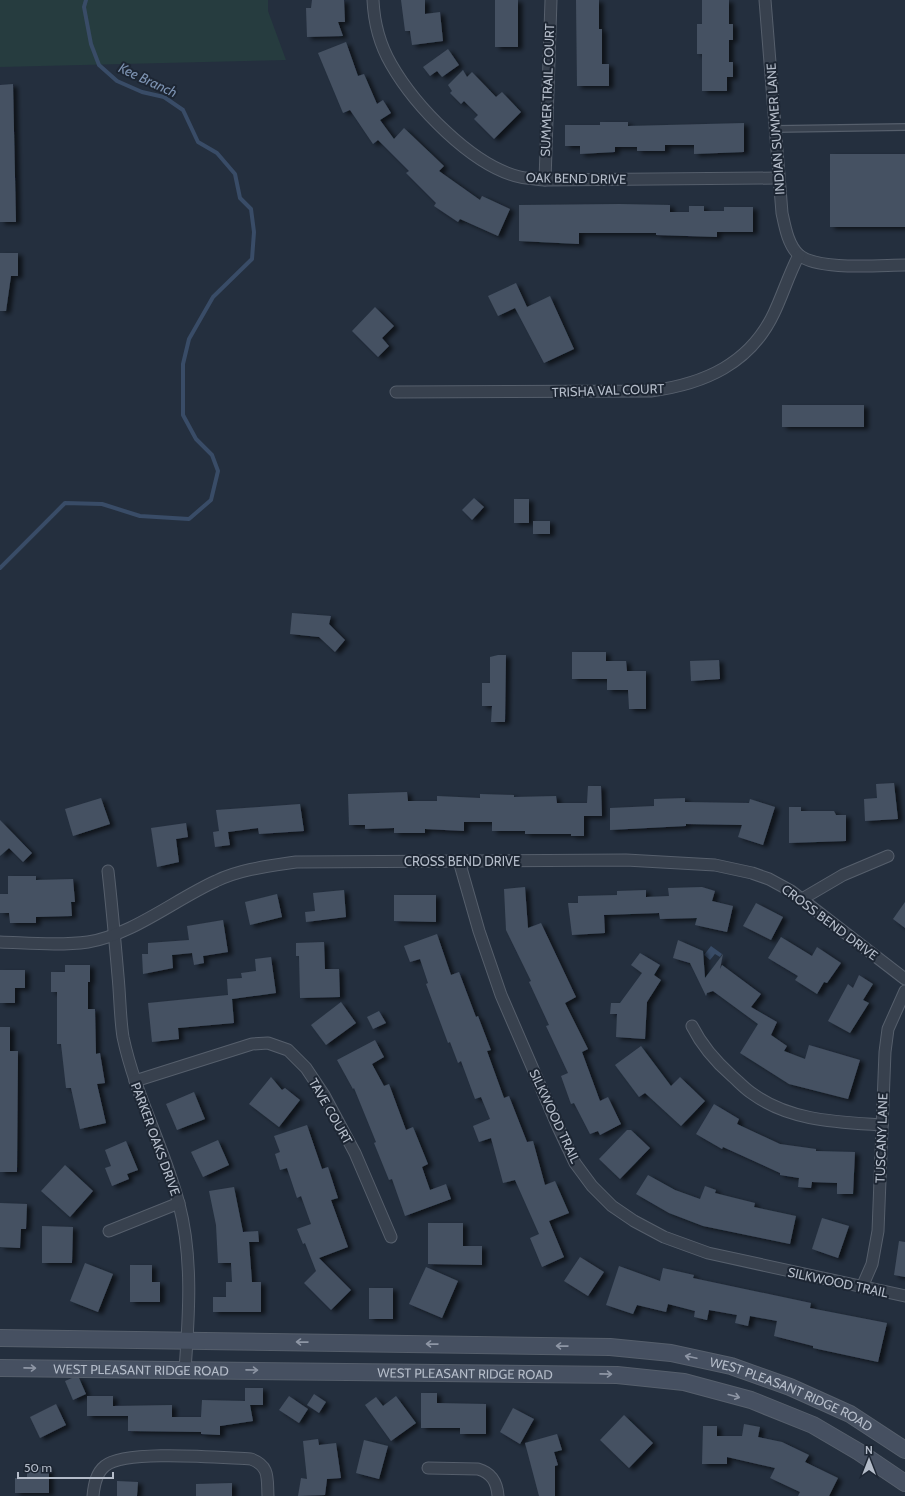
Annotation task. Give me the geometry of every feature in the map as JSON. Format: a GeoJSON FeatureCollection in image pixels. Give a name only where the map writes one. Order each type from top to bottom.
{"type":"FeatureCollection","features":[{"type":"Feature","properties":{"kind":"main road","name":"WEST PLEASANT RIDGE ROAD"},"geometry":{"type":"LineString","coordinates":[[0,1338],[610,1347],[671,1353],[731,1366],[790,1387],[850,1414],[905,1450]]}},
{"type":"Feature","properties":{"kind":"main road","name":"WEST PLEASANT RIDGE ROAD"},"geometry":{"type":"LineString","coordinates":[[0,1368],[617,1375],[684,1382],[751,1400],[813,1425],[859,1452],[905,1483]]}},
{"type":"Feature","properties":{"kind":"street","name":"OAK BEND DRIVE"},"geometry":{"type":"LineString","coordinates":[[373,0],[374,15],[378,32],[390,63],[414,96],[444,128],[475,156],[496,167],[520,177],[544,180],[778,178]]}},
{"type":"Feature","properties":{"kind":"street","name":"SUMMER TRAIL COURT"},"geometry":{"type":"LineString","coordinates":[[544,180],[551,0]]}},
{"type":"Feature","properties":{"kind":"street","name":"INDIAN SUMMER LANE"},"geometry":{"type":"LineString","coordinates":[[765,0],[776,129],[778,178],[782,213],[786,231],[791,243],[799,255]]}},
{"type":"Feature","properties":{"kind":"street"},"geometry":{"type":"LineString","coordinates":[[799,255],[812,261],[827,265],[905,265]]}},
{"type":"Feature","properties":{"kind":"street","name":"TRISHA VAL COURT"},"geometry":{"type":"LineString","coordinates":[[396,392],[651,391],[672,388],[705,378],[727,368],[748,352],[763,333],[773,315],[799,255]]}},
{"type":"Feature","properties":{"kind":"street"},"geometry":{"type":"LineString","coordinates":[[802,899],[843,875],[888,856]]}},
{"type":"Feature","properties":{"kind":"street","name":"CROSS BEND DRIVE"},"geometry":{"type":"LineString","coordinates":[[0,942],[88,942],[115,934],[155,915],[217,880],[258,867],[296,862],[626,860],[715,865],[752,873],[769,879],[802,899],[905,979]]}},
{"type":"Feature","properties":{"kind":"street","name":"SILKWOOD TRAIL"},"geometry":{"type":"LineString","coordinates":[[459,862],[479,931],[502,995],[558,1127],[575,1163],[592,1186],[612,1206],[634,1221],[664,1237],[708,1253],[905,1296]]}},
{"type":"Feature","properties":{"kind":"street","name":"PARKER OAKS DRIVE"},"geometry":{"type":"LineString","coordinates":[[108,871],[115,934],[123,1036],[135,1081],[159,1138],[185,1228],[188,1259],[185,1370]]}},
{"type":"Feature","properties":{"kind":"street","name":"TUSCANY LANE"},"geometry":{"type":"LineString","coordinates":[[862,1287],[872,1264],[878,1231],[885,1052],[888,1029],[905,991]]}},
{"type":"Feature","properties":{"kind":"street"},"geometry":{"type":"LineString","coordinates":[[692,1026],[702,1045],[715,1060],[752,1094],[768,1104],[822,1120],[882,1125]]}},
{"type":"Feature","properties":{"kind":"street","name":"TAVE COURT"},"geometry":{"type":"LineString","coordinates":[[135,1081],[252,1044],[268,1043],[288,1050],[306,1068],[324,1095],[355,1153],[391,1237]]}},
{"type":"Feature","properties":{"kind":"street"},"geometry":{"type":"LineString","coordinates":[[109,1231],[179,1203]]}},
{"type":"Feature","properties":{"kind":"street"},"geometry":{"type":"LineString","coordinates":[[93,1496],[94,1486],[105,1465],[118,1459],[146,1456],[251,1459],[260,1462],[266,1469],[268,1496]]}},
{"type":"Feature","properties":{"kind":"street"},"geometry":{"type":"LineString","coordinates":[[428,1468],[478,1469],[484,1471],[495,1481],[498,1496]]}},
{"type":"Feature","properties":{"kind":"lane"},"geometry":{"type":"LineString","coordinates":[[776,129],[905,127]]}},
{"type":"Feature","properties":{"kind":"green space"},"geometry":{"type":"Polygon","coordinates":[[[0,0],[268,0],[268,11],[286,60],[0,67],[0,0]]]}},
{"type":"Feature","properties":{"kind":"water"},"geometry":{"type":"Polygon","coordinates":[[[711,946],[722,954],[720,957],[715,954],[710,960],[704,955],[711,946]]]}},
{"type":"Feature","properties":{"kind":"building"},"geometry":{"type":"Polygon","coordinates":[[[312,0],[344,0],[345,22],[338,22],[343,36],[307,37],[306,8],[311,8],[312,0]]]}},
{"type":"Feature","properties":{"kind":"building"},"geometry":{"type":"Polygon","coordinates":[[[401,0],[425,0],[425,14],[440,12],[443,41],[412,45],[410,31],[405,31],[401,0]]]}},
{"type":"Feature","properties":{"kind":"building"},"geometry":{"type":"Polygon","coordinates":[[[495,0],[518,0],[518,47],[495,47],[495,0]]]}},
{"type":"Feature","properties":{"kind":"building"},"geometry":{"type":"Polygon","coordinates":[[[576,0],[599,0],[599,29],[602,29],[602,64],[609,64],[609,86],[577,86],[576,0]]]}},
{"type":"Feature","properties":{"kind":"building"},"geometry":{"type":"Polygon","coordinates":[[[702,0],[729,0],[729,24],[733,24],[733,40],[729,40],[729,62],[733,62],[733,77],[727,77],[727,91],[702,91],[702,54],[697,54],[697,24],[702,24],[702,0]]]}},
{"type":"Feature","properties":{"kind":"building"},"geometry":{"type":"Polygon","coordinates":[[[346,42],[358,76],[364,74],[377,104],[383,100],[391,113],[380,120],[394,139],[404,128],[444,166],[439,171],[480,200],[482,196],[510,209],[498,236],[460,219],[458,222],[434,206],[436,203],[406,173],[409,171],[378,140],[373,144],[350,110],[343,113],[318,53],[346,42]]]}},
{"type":"Feature","properties":{"kind":"building"},"geometry":{"type":"Polygon","coordinates":[[[448,49],[459,65],[442,77],[437,71],[430,76],[423,67],[448,49]]]}},
{"type":"Feature","properties":{"kind":"building"},"geometry":{"type":"Polygon","coordinates":[[[463,70],[467,77],[472,72],[496,97],[502,92],[521,112],[494,139],[474,119],[478,115],[464,101],[461,104],[450,93],[452,91],[448,85],[463,70]]]}},
{"type":"Feature","properties":{"kind":"building"},"geometry":{"type":"Polygon","coordinates":[[[13,84],[16,222],[0,222],[0,85],[13,84]]]}},
{"type":"Feature","properties":{"kind":"building"},"geometry":{"type":"Polygon","coordinates":[[[600,122],[628,122],[628,126],[744,123],[744,152],[694,154],[694,145],[665,145],[665,151],[637,151],[637,147],[615,147],[615,152],[580,154],[580,146],[565,146],[565,125],[600,125],[600,122]]]}},
{"type":"Feature","properties":{"kind":"building"},"geometry":{"type":"Polygon","coordinates":[[[830,154],[905,154],[905,227],[830,227],[830,154]]]}},
{"type":"Feature","properties":{"kind":"building"},"geometry":{"type":"Polygon","coordinates":[[[519,205],[670,205],[670,212],[689,212],[689,206],[704,206],[704,211],[724,211],[724,207],[753,207],[753,232],[717,232],[717,237],[656,235],[656,233],[579,233],[579,244],[519,241],[519,205]]]}},
{"type":"Feature","properties":{"kind":"building"},"geometry":{"type":"Polygon","coordinates":[[[0,253],[18,253],[18,276],[11,276],[6,311],[0,311],[0,253]]]}},
{"type":"Feature","properties":{"kind":"building"},"geometry":{"type":"Polygon","coordinates":[[[516,283],[527,307],[550,296],[574,349],[544,363],[515,308],[498,316],[488,296],[516,283]]]}},
{"type":"Feature","properties":{"kind":"building"},"geometry":{"type":"Polygon","coordinates":[[[375,307],[394,326],[382,338],[389,346],[378,357],[352,331],[375,307]]]}},
{"type":"Feature","properties":{"kind":"building"},"geometry":{"type":"Polygon","coordinates":[[[782,405],[864,405],[864,427],[782,427],[782,405]]]}},
{"type":"Feature","properties":{"kind":"building"},"geometry":{"type":"Polygon","coordinates":[[[474,498],[484,507],[472,520],[462,510],[474,498]]]}},
{"type":"Feature","properties":{"kind":"building"},"geometry":{"type":"Polygon","coordinates":[[[514,499],[529,499],[529,523],[514,523],[514,499]]]}},
{"type":"Feature","properties":{"kind":"building"},"geometry":{"type":"Polygon","coordinates":[[[533,521],[550,521],[550,534],[533,534],[533,521]]]}},
{"type":"Feature","properties":{"kind":"building"},"geometry":{"type":"Polygon","coordinates":[[[292,613],[331,616],[329,624],[345,640],[335,652],[319,637],[290,634],[292,613]]]}},
{"type":"Feature","properties":{"kind":"building"},"geometry":{"type":"Polygon","coordinates":[[[572,652],[606,652],[606,661],[626,661],[627,671],[646,671],[646,709],[629,709],[628,690],[607,690],[607,679],[572,679],[572,652]]]}},
{"type":"Feature","properties":{"kind":"building"},"geometry":{"type":"Polygon","coordinates":[[[506,655],[505,722],[491,722],[492,706],[482,706],[482,683],[490,683],[490,657],[506,655]]]}},
{"type":"Feature","properties":{"kind":"building"},"geometry":{"type":"Polygon","coordinates":[[[719,660],[720,679],[691,681],[690,661],[719,660]]]}},
{"type":"Feature","properties":{"kind":"building"},"geometry":{"type":"Polygon","coordinates":[[[894,783],[898,819],[865,821],[864,799],[877,798],[876,784],[894,783]]]}},
{"type":"Feature","properties":{"kind":"building"},"geometry":{"type":"Polygon","coordinates":[[[588,786],[601,786],[602,816],[584,816],[584,836],[571,836],[571,834],[525,834],[525,831],[492,831],[492,822],[464,822],[464,831],[425,829],[425,833],[394,833],[394,828],[365,829],[365,825],[349,825],[348,794],[407,792],[408,801],[437,801],[437,796],[480,798],[480,794],[514,795],[514,797],[556,796],[557,803],[587,803],[588,786]]]}},
{"type":"Feature","properties":{"kind":"building"},"geometry":{"type":"Polygon","coordinates":[[[101,798],[110,824],[73,836],[65,809],[101,798]]]}},
{"type":"Feature","properties":{"kind":"building"},"geometry":{"type":"Polygon","coordinates":[[[685,798],[685,802],[749,803],[750,799],[775,807],[763,845],[738,837],[742,825],[686,824],[686,826],[610,830],[610,808],[654,806],[654,799],[685,798]]]}},
{"type":"Feature","properties":{"kind":"building"},"geometry":{"type":"Polygon","coordinates":[[[300,804],[304,831],[259,834],[258,828],[228,832],[230,845],[215,847],[213,832],[219,831],[216,810],[300,804]]]}},
{"type":"Feature","properties":{"kind":"building"},"geometry":{"type":"Polygon","coordinates":[[[789,807],[801,807],[801,811],[834,811],[836,815],[846,815],[846,841],[789,843],[789,807]]]}},
{"type":"Feature","properties":{"kind":"building"},"geometry":{"type":"Polygon","coordinates":[[[0,820],[32,853],[23,862],[9,848],[0,856],[0,820]]]}},
{"type":"Feature","properties":{"kind":"building"},"geometry":{"type":"Polygon","coordinates":[[[186,823],[188,837],[176,839],[179,862],[157,867],[151,828],[186,823]]]}},
{"type":"Feature","properties":{"kind":"building"},"geometry":{"type":"Polygon","coordinates":[[[8,876],[36,876],[36,880],[73,879],[75,902],[71,902],[72,916],[36,917],[36,923],[10,923],[9,913],[0,913],[0,894],[8,894],[8,876]]]}},
{"type":"Feature","properties":{"kind":"building"},"geometry":{"type":"Polygon","coordinates":[[[525,887],[528,928],[541,923],[576,997],[565,1003],[588,1049],[582,1052],[600,1101],[608,1097],[621,1124],[600,1135],[598,1131],[590,1134],[574,1103],[571,1104],[561,1076],[568,1073],[546,1026],[549,1025],[529,982],[531,981],[506,930],[504,889],[525,887]]]}},
{"type":"Feature","properties":{"kind":"building"},"geometry":{"type":"Polygon","coordinates":[[[702,887],[715,891],[712,901],[733,906],[727,932],[695,925],[697,918],[660,919],[659,913],[604,915],[605,933],[572,935],[568,903],[578,903],[578,896],[617,895],[617,891],[646,890],[646,897],[669,896],[668,888],[702,887]]]}},
{"type":"Feature","properties":{"kind":"building"},"geometry":{"type":"Polygon","coordinates":[[[344,890],[346,917],[306,922],[305,912],[315,911],[313,893],[344,890]]]}},
{"type":"Feature","properties":{"kind":"building"},"geometry":{"type":"Polygon","coordinates":[[[277,894],[282,917],[250,925],[245,902],[277,894]]]}},
{"type":"Feature","properties":{"kind":"building"},"geometry":{"type":"Polygon","coordinates":[[[394,895],[436,895],[436,922],[394,921],[394,895]]]}},
{"type":"Feature","properties":{"kind":"building"},"geometry":{"type":"Polygon","coordinates":[[[905,902],[905,928],[893,919],[905,902]]]}},
{"type":"Feature","properties":{"kind":"building"},"geometry":{"type":"Polygon","coordinates":[[[756,903],[783,917],[771,940],[743,926],[756,903]]]}},
{"type":"Feature","properties":{"kind":"building"},"geometry":{"type":"Polygon","coordinates":[[[223,920],[228,952],[203,956],[204,963],[194,965],[192,953],[172,955],[173,968],[143,974],[142,954],[148,954],[148,943],[189,940],[187,926],[223,920]]]}},
{"type":"Feature","properties":{"kind":"building"},"geometry":{"type":"Polygon","coordinates":[[[437,934],[451,975],[459,972],[476,1017],[478,1016],[491,1050],[487,1051],[504,1098],[509,1096],[527,1142],[533,1141],[545,1185],[555,1181],[569,1213],[549,1221],[564,1257],[542,1267],[530,1238],[539,1234],[515,1180],[503,1183],[491,1138],[479,1142],[473,1126],[490,1119],[481,1097],[475,1099],[461,1061],[458,1063],[450,1042],[448,1043],[426,984],[428,983],[420,959],[410,962],[404,946],[437,934]]]}},
{"type":"Feature","properties":{"kind":"building"},"geometry":{"type":"Polygon","coordinates":[[[781,937],[812,956],[817,947],[841,963],[827,983],[824,982],[817,994],[795,980],[798,976],[768,958],[781,937]]]}},
{"type":"Feature","properties":{"kind":"building"},"geometry":{"type":"Polygon","coordinates":[[[678,940],[703,951],[705,978],[723,954],[720,969],[722,965],[761,994],[751,1007],[777,1022],[771,1035],[787,1046],[784,1051],[805,1059],[809,1045],[860,1060],[848,1099],[789,1084],[740,1053],[758,1024],[713,991],[707,993],[706,996],[690,963],[673,958],[678,940]]]}},
{"type":"Feature","properties":{"kind":"building"},"geometry":{"type":"Polygon","coordinates":[[[324,942],[325,969],[339,969],[340,997],[300,998],[299,956],[296,956],[296,943],[324,942]]]}},
{"type":"Feature","properties":{"kind":"building"},"geometry":{"type":"Polygon","coordinates":[[[640,953],[660,965],[654,975],[661,980],[647,1002],[645,1039],[616,1037],[617,1014],[610,1014],[611,1003],[620,1003],[642,973],[631,965],[640,953]]]}},
{"type":"Feature","properties":{"kind":"building"},"geometry":{"type":"Polygon","coordinates":[[[271,957],[276,993],[232,999],[234,1023],[178,1028],[179,1039],[152,1042],[148,1003],[228,995],[227,979],[242,978],[241,973],[256,971],[255,959],[271,957]]]}},
{"type":"Feature","properties":{"kind":"building"},"geometry":{"type":"Polygon","coordinates":[[[65,965],[90,965],[90,982],[88,982],[88,1009],[95,1009],[96,1054],[100,1053],[105,1083],[97,1084],[106,1123],[80,1129],[71,1088],[66,1088],[61,1044],[57,1044],[57,992],[51,992],[51,972],[65,972],[65,965]]]}},
{"type":"Feature","properties":{"kind":"building"},"geometry":{"type":"Polygon","coordinates":[[[0,970],[25,970],[25,988],[15,988],[15,1003],[0,1003],[0,970]]]}},
{"type":"Feature","properties":{"kind":"building"},"geometry":{"type":"Polygon","coordinates":[[[859,975],[873,984],[863,1000],[869,1003],[850,1033],[828,1021],[848,984],[853,988],[859,975]]]}},
{"type":"Feature","properties":{"kind":"building"},"geometry":{"type":"Polygon","coordinates":[[[341,1002],[356,1023],[326,1045],[311,1025],[341,1002]]]}},
{"type":"Feature","properties":{"kind":"building"},"geometry":{"type":"Polygon","coordinates":[[[379,1011],[386,1023],[373,1029],[367,1017],[379,1011]]]}},
{"type":"Feature","properties":{"kind":"building"},"geometry":{"type":"Polygon","coordinates":[[[0,1027],[10,1027],[10,1051],[18,1051],[17,1172],[0,1172],[0,1027]]]}},
{"type":"Feature","properties":{"kind":"building"},"geometry":{"type":"Polygon","coordinates":[[[375,1040],[384,1057],[372,1064],[384,1086],[389,1084],[406,1130],[413,1127],[428,1164],[422,1167],[430,1190],[446,1184],[451,1199],[405,1216],[392,1179],[389,1180],[374,1143],[376,1142],[354,1088],[353,1089],[337,1060],[375,1040]]]}},
{"type":"Feature","properties":{"kind":"building"},"geometry":{"type":"Polygon","coordinates":[[[641,1046],[671,1086],[680,1077],[705,1101],[681,1126],[645,1093],[639,1097],[615,1065],[641,1046]]]}},
{"type":"Feature","properties":{"kind":"building"},"geometry":{"type":"Polygon","coordinates":[[[271,1077],[282,1090],[285,1088],[300,1100],[279,1127],[249,1104],[271,1077]]]}},
{"type":"Feature","properties":{"kind":"building"},"geometry":{"type":"Polygon","coordinates":[[[194,1092],[205,1119],[177,1130],[166,1104],[194,1092]]]}},
{"type":"Feature","properties":{"kind":"building"},"geometry":{"type":"Polygon","coordinates":[[[714,1104],[739,1119],[737,1124],[780,1144],[816,1149],[816,1151],[855,1152],[853,1194],[837,1194],[837,1183],[812,1182],[811,1188],[798,1187],[799,1178],[780,1175],[780,1173],[723,1147],[722,1149],[696,1134],[714,1104]]]}},
{"type":"Feature","properties":{"kind":"building"},"geometry":{"type":"Polygon","coordinates":[[[307,1125],[322,1169],[328,1167],[338,1198],[331,1200],[348,1247],[319,1258],[351,1290],[331,1310],[304,1283],[316,1271],[305,1243],[303,1244],[297,1229],[311,1224],[301,1196],[297,1198],[287,1168],[280,1170],[275,1154],[280,1152],[274,1136],[307,1125]]]}},
{"type":"Feature","properties":{"kind":"building"},"geometry":{"type":"Polygon","coordinates":[[[627,1130],[631,1130],[650,1148],[620,1179],[599,1159],[627,1130]]]}},
{"type":"Feature","properties":{"kind":"building"},"geometry":{"type":"Polygon","coordinates":[[[218,1140],[229,1165],[203,1177],[191,1152],[218,1140]]]}},
{"type":"Feature","properties":{"kind":"building"},"geometry":{"type":"Polygon","coordinates":[[[126,1141],[138,1170],[127,1174],[129,1179],[112,1186],[105,1168],[111,1166],[105,1150],[126,1141]]]}},
{"type":"Feature","properties":{"kind":"building"},"geometry":{"type":"Polygon","coordinates":[[[65,1165],[93,1191],[70,1217],[41,1191],[65,1165]]]}},
{"type":"Feature","properties":{"kind":"building"},"geometry":{"type":"Polygon","coordinates":[[[648,1175],[675,1190],[700,1199],[705,1186],[716,1190],[715,1193],[755,1203],[754,1207],[796,1216],[790,1244],[703,1226],[669,1213],[636,1194],[648,1175]]]}},
{"type":"Feature","properties":{"kind":"building"},"geometry":{"type":"Polygon","coordinates":[[[234,1187],[243,1232],[258,1231],[259,1242],[249,1242],[252,1282],[261,1282],[261,1312],[213,1312],[213,1297],[226,1297],[226,1282],[232,1282],[231,1263],[218,1263],[216,1225],[209,1191],[234,1187]]]}},
{"type":"Feature","properties":{"kind":"building"},"geometry":{"type":"Polygon","coordinates":[[[0,1203],[27,1204],[26,1229],[21,1229],[20,1248],[0,1247],[0,1203]]]}},
{"type":"Feature","properties":{"kind":"building"},"geometry":{"type":"Polygon","coordinates":[[[822,1218],[849,1226],[838,1258],[812,1249],[822,1218]]]}},
{"type":"Feature","properties":{"kind":"building"},"geometry":{"type":"Polygon","coordinates":[[[428,1223],[463,1223],[463,1246],[482,1246],[482,1265],[428,1264],[428,1223]]]}},
{"type":"Feature","properties":{"kind":"building"},"geometry":{"type":"Polygon","coordinates":[[[42,1226],[73,1227],[72,1263],[42,1263],[42,1226]]]}},
{"type":"Feature","properties":{"kind":"building"},"geometry":{"type":"Polygon","coordinates":[[[899,1241],[905,1242],[905,1277],[894,1275],[899,1241]]]}},
{"type":"Feature","properties":{"kind":"building"},"geometry":{"type":"Polygon","coordinates":[[[580,1257],[604,1272],[588,1296],[564,1281],[580,1257]]]}},
{"type":"Feature","properties":{"kind":"building"},"geometry":{"type":"Polygon","coordinates":[[[85,1263],[113,1274],[98,1312],[70,1301],[85,1263]]]}},
{"type":"Feature","properties":{"kind":"building"},"geometry":{"type":"Polygon","coordinates":[[[130,1265],[152,1265],[152,1282],[160,1282],[160,1302],[130,1302],[130,1265]]]}},
{"type":"Feature","properties":{"kind":"building"},"geometry":{"type":"Polygon","coordinates":[[[619,1266],[660,1281],[663,1268],[694,1275],[693,1278],[811,1303],[810,1308],[887,1323],[878,1362],[813,1348],[813,1346],[774,1336],[777,1321],[750,1316],[748,1326],[735,1323],[737,1315],[709,1310],[707,1320],[694,1317],[695,1311],[668,1304],[666,1312],[637,1305],[633,1314],[606,1305],[619,1266]]]}},
{"type":"Feature","properties":{"kind":"building"},"geometry":{"type":"Polygon","coordinates":[[[426,1267],[458,1281],[442,1318],[409,1304],[426,1267]]]}},
{"type":"Feature","properties":{"kind":"building"},"geometry":{"type":"Polygon","coordinates":[[[369,1288],[393,1288],[393,1319],[369,1319],[369,1288]]]}},
{"type":"Feature","properties":{"kind":"building"},"geometry":{"type":"Polygon","coordinates":[[[72,1378],[79,1378],[86,1394],[73,1400],[65,1381],[72,1378]]]}},
{"type":"Feature","properties":{"kind":"building"},"geometry":{"type":"Polygon","coordinates":[[[245,1388],[263,1388],[263,1405],[250,1405],[253,1421],[220,1426],[220,1435],[201,1434],[201,1432],[128,1431],[128,1416],[87,1416],[87,1396],[113,1396],[113,1406],[172,1405],[172,1417],[201,1417],[202,1400],[245,1401],[245,1388]]]}},
{"type":"Feature","properties":{"kind":"building"},"geometry":{"type":"Polygon","coordinates":[[[421,1393],[437,1393],[437,1403],[486,1404],[486,1434],[460,1434],[460,1428],[421,1428],[421,1393]]]}},
{"type":"Feature","properties":{"kind":"building"},"geometry":{"type":"Polygon","coordinates":[[[314,1394],[326,1402],[319,1413],[307,1405],[314,1394]]]}},
{"type":"Feature","properties":{"kind":"building"},"geometry":{"type":"Polygon","coordinates":[[[289,1396],[308,1409],[299,1423],[279,1410],[289,1396]]]}},
{"type":"Feature","properties":{"kind":"building"},"geometry":{"type":"Polygon","coordinates":[[[396,1396],[416,1423],[391,1441],[365,1405],[376,1397],[383,1406],[396,1396]]]}},
{"type":"Feature","properties":{"kind":"building"},"geometry":{"type":"Polygon","coordinates":[[[56,1404],[66,1425],[40,1438],[30,1417],[56,1404]]]}},
{"type":"Feature","properties":{"kind":"building"},"geometry":{"type":"Polygon","coordinates":[[[513,1408],[534,1419],[520,1444],[500,1432],[513,1408]]]}},
{"type":"Feature","properties":{"kind":"building"},"geometry":{"type":"Polygon","coordinates":[[[624,1415],[653,1443],[629,1468],[600,1440],[624,1415]]]}},
{"type":"Feature","properties":{"kind":"building"},"geometry":{"type":"Polygon","coordinates":[[[744,1424],[760,1427],[758,1437],[782,1442],[809,1455],[805,1462],[838,1478],[829,1496],[798,1496],[800,1492],[770,1478],[775,1468],[727,1457],[727,1464],[702,1464],[703,1426],[717,1426],[717,1436],[742,1436],[744,1424]]]}},
{"type":"Feature","properties":{"kind":"building"},"geometry":{"type":"Polygon","coordinates":[[[557,1434],[562,1450],[554,1452],[558,1465],[555,1466],[555,1496],[539,1496],[525,1443],[557,1434]]]}},
{"type":"Feature","properties":{"kind":"building"},"geometry":{"type":"Polygon","coordinates":[[[318,1439],[319,1445],[336,1443],[341,1478],[327,1479],[325,1495],[298,1496],[301,1478],[307,1479],[303,1441],[318,1439]]]}},
{"type":"Feature","properties":{"kind":"building"},"geometry":{"type":"Polygon","coordinates":[[[364,1440],[388,1446],[379,1479],[356,1473],[364,1440]]]}},
{"type":"Feature","properties":{"kind":"building"},"geometry":{"type":"Polygon","coordinates":[[[27,1467],[49,1467],[49,1493],[15,1493],[15,1478],[27,1478],[27,1467]]]}},
{"type":"Feature","properties":{"kind":"building"},"geometry":{"type":"Polygon","coordinates":[[[117,1481],[138,1482],[137,1496],[117,1496],[117,1481]]]}},
{"type":"Feature","properties":{"kind":"building"},"geometry":{"type":"Polygon","coordinates":[[[232,1483],[232,1496],[196,1496],[196,1484],[232,1483]]]}},
{"type":"Feature","properties":{"kind":"waterway","name":"Kee Branch"},"geometry":{"type":"LineString","coordinates":[[0,568],[65,503],[102,504],[140,516],[189,519],[211,500],[218,471],[212,455],[196,439],[183,415],[183,364],[189,339],[213,297],[252,259],[254,232],[251,209],[240,198],[235,174],[217,153],[198,142],[183,110],[164,97],[142,92],[117,81],[99,65],[91,44],[84,7],[86,0]]}}]}
